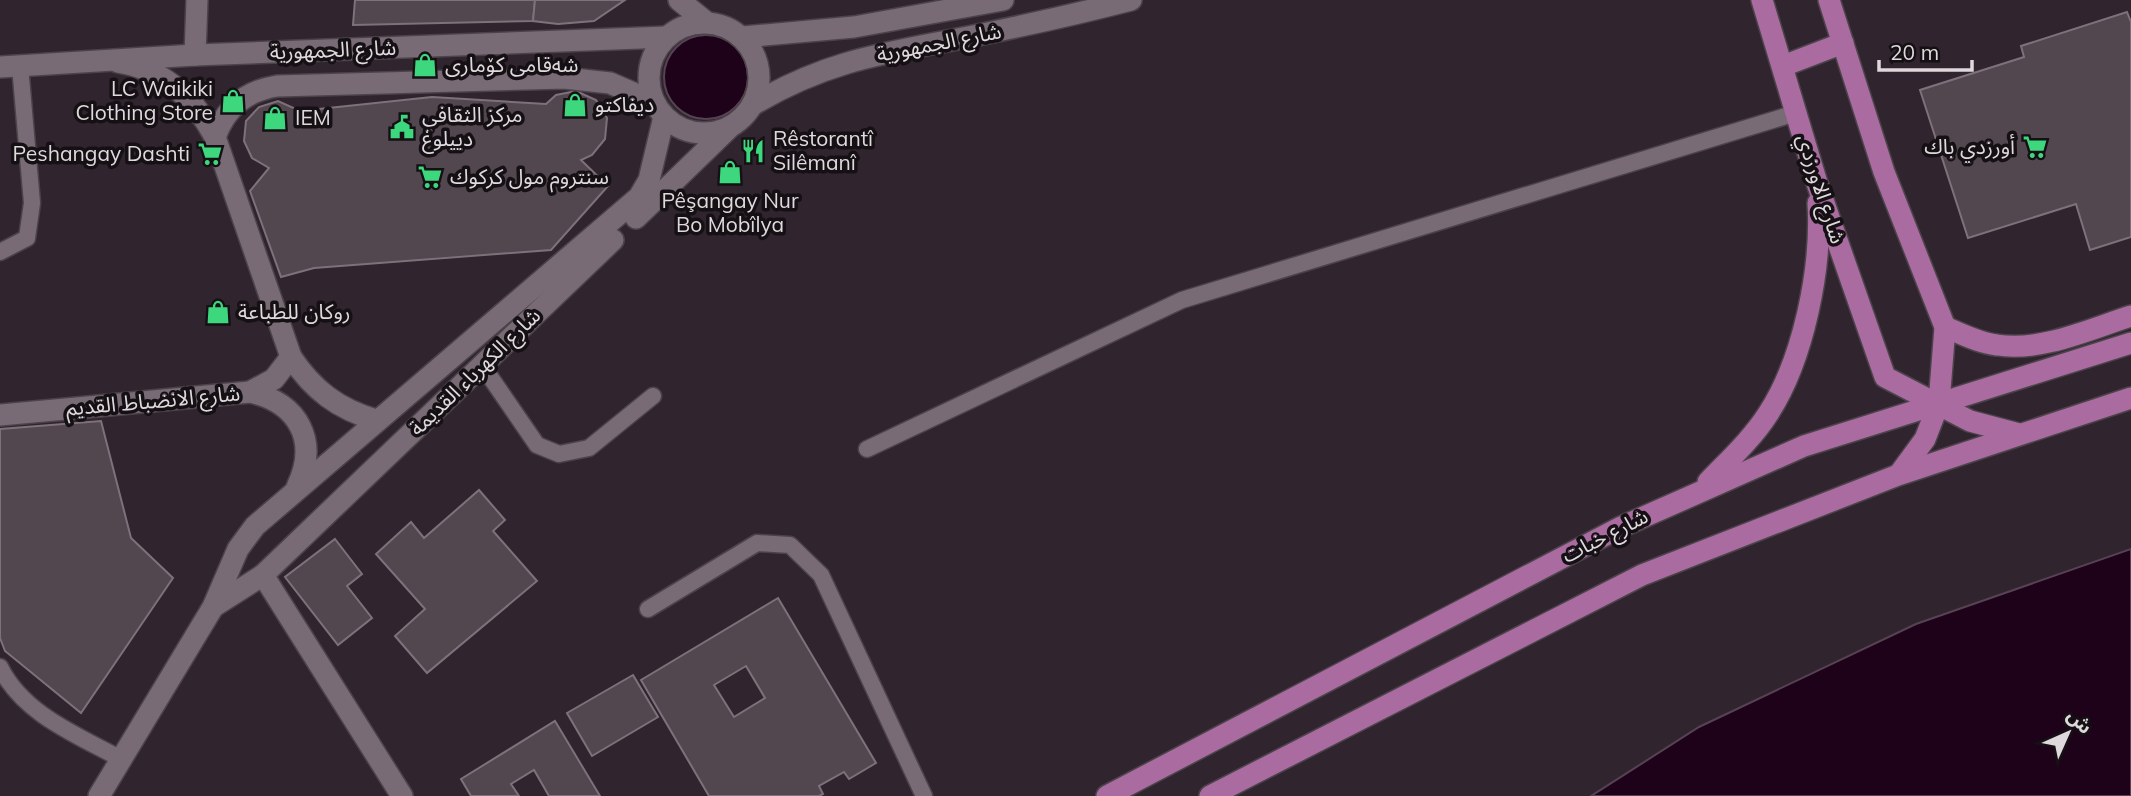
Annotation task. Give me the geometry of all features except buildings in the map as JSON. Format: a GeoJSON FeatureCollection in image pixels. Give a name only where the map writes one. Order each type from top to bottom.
{"type":"FeatureCollection","features":[{"type":"Feature","properties":{"kind":"main road","name":"شارع الاورزدي"},"geometry":{"type":"LineString","coordinates":[[1762,0],[1817,183],[1885,377],[1939,403]]}},
{"type":"Feature","properties":{"kind":"main road"},"geometry":{"type":"LineString","coordinates":[[1829,0],[1884,172],[1945,327],[1939,403],[1925,439],[1898,475]]}},
{"type":"Feature","properties":{"kind":"main road"},"geometry":{"type":"LineString","coordinates":[[1783,66],[1843,43]]}},
{"type":"Feature","properties":{"kind":"main road"},"geometry":{"type":"LineString","coordinates":[[1702,489],[1768,414],[1791,367],[1813,285],[1819,214],[1817,183]]}},
{"type":"Feature","properties":{"kind":"main road"},"geometry":{"type":"LineString","coordinates":[[1945,327],[1980,341],[2015,346],[2057,340],[2131,316]]}},
{"type":"Feature","properties":{"kind":"main road","name":"شارع خبات"},"geometry":{"type":"LineString","coordinates":[[1107,796],[1621,527],[1702,489],[1804,446],[2131,343]]}},
{"type":"Feature","properties":{"kind":"main road"},"geometry":{"type":"LineString","coordinates":[[1991,428],[1983,420],[1981,404],[1988,391],[1996,386]]}},
{"type":"Feature","properties":{"kind":"main road"},"geometry":{"type":"LineString","coordinates":[[1210,796],[1642,575],[1898,475],[2131,398]]}},
{"type":"Feature","properties":{"kind":"main road"},"geometry":{"type":"LineString","coordinates":[[1939,403],[1991,428],[2019,434]]}},
{"type":"Feature","properties":{"kind":"main road"},"geometry":{"type":"LineString","coordinates":[[1887,420],[1902,426],[1912,437],[1912,459]]}},
{"type":"Feature","properties":{"kind":"street"},"geometry":{"type":"LineString","coordinates":[[195,55],[197,0]]}},
{"type":"Feature","properties":{"kind":"street"},"geometry":{"type":"LineString","coordinates":[[680,0],[706,22]]}},
{"type":"Feature","properties":{"kind":"street","name":"شارع الجمهورية"},"geometry":{"type":"LineString","coordinates":[[743,37],[854,27],[1003,0]]}},
{"type":"Feature","properties":{"kind":"street","name":"شارع الجمهورية"},"geometry":{"type":"LineString","coordinates":[[754,104],[817,71],[850,60],[1032,24],[1131,0]]}},
{"type":"Feature","properties":{"kind":"street"},"geometry":{"type":"LineString","coordinates":[[215,137],[233,106],[253,92],[277,86],[564,78],[610,83],[659,109],[678,127],[695,133],[712,133],[729,128],[744,118],[754,104],[760,87],[760,69],[754,52],[743,37],[732,29],[706,22],[691,23],[667,37],[656,51],[649,67],[649,85],[659,109]]}},
{"type":"Feature","properties":{"kind":"street","name":"شارع الجمهورية"},"geometry":{"type":"LineString","coordinates":[[10,66],[195,55],[667,37]]}},
{"type":"Feature","properties":{"kind":"street"},"geometry":{"type":"LineString","coordinates":[[106,60],[129,64],[172,83],[190,99],[215,137],[291,357],[311,383],[335,404],[376,420]]}},
{"type":"Feature","properties":{"kind":"street","name":"شارع الكهرباء القديمة"},"geometry":{"type":"LineString","coordinates":[[99,796],[213,607],[238,549],[255,526],[376,420],[565,264],[639,197],[649,180],[659,109]]}},
{"type":"Feature","properties":{"kind":"street","name":"شارع الكهرباء القديمة"},"geometry":{"type":"LineString","coordinates":[[213,607],[263,575],[729,128]]}},
{"type":"Feature","properties":{"kind":"street","name":"شارع الانضباط القديم"},"geometry":{"type":"LineString","coordinates":[[0,415],[250,392],[274,379],[291,357]]}},
{"type":"Feature","properties":{"kind":"street"},"geometry":{"type":"LineString","coordinates":[[250,392],[267,396],[283,405],[300,427],[307,453],[305,471],[297,488]]}},
{"type":"Feature","properties":{"kind":"street"},"geometry":{"type":"LineString","coordinates":[[263,575],[401,796]]}},
{"type":"Feature","properties":{"kind":"lane"},"geometry":{"type":"LineString","coordinates":[[0,252],[27,238],[32,203],[10,66]]}},
{"type":"Feature","properties":{"kind":"lane"},"geometry":{"type":"LineString","coordinates":[[867,449],[1182,300],[1796,113]]}},
{"type":"Feature","properties":{"kind":"lane"},"geometry":{"type":"LineString","coordinates":[[482,365],[537,445],[559,454],[589,449],[653,396]]}},
{"type":"Feature","properties":{"kind":"lane"},"geometry":{"type":"LineString","coordinates":[[648,609],[757,543],[790,545],[821,575],[924,796]]}},
{"type":"Feature","properties":{"kind":"lane"},"geometry":{"type":"LineString","coordinates":[[0,667],[10,688],[47,719],[121,759]]}},
{"type":"Feature","properties":{"kind":"shaded area"},"geometry":{"type":"Polygon","coordinates":[[[698,35],[714,35],[730,42],[741,53],[748,69],[745,93],[736,107],[714,119],[698,119],[682,112],[671,101],[664,85],[664,69],[671,53],[682,42],[698,35]]]}},
{"type":"Feature","properties":{"kind":"shaded area"},"geometry":{"type":"Polygon","coordinates":[[[2131,549],[2131,796],[1591,796],[1699,727],[1916,624],[2131,549]]]}},
{"type":"Feature","properties":{"kind":"place","name":"شەقامی کۆماری"},"geometry":{"type":"Point","coordinates":[425,65]}},
{"type":"Feature","properties":{"kind":"place","name":"LC Waikiki Clothing Store"},"geometry":{"type":"Point","coordinates":[233,101]}},
{"type":"Feature","properties":{"kind":"place","name":"ديفاكتو"},"geometry":{"type":"Point","coordinates":[575,105]}},
{"type":"Feature","properties":{"kind":"place","name":"IEM"},"geometry":{"type":"Point","coordinates":[275,118]}},
{"type":"Feature","properties":{"kind":"place","name":"مركز الثقافي دييلوغ"},"geometry":{"type":"Point","coordinates":[402,127]}},
{"type":"Feature","properties":{"kind":"place","name":"أورزدي باك"},"geometry":{"type":"Point","coordinates":[2035,147]}},
{"type":"Feature","properties":{"kind":"place","name":"Rêstorantî Silêmanî"},"geometry":{"type":"Point","coordinates":[753,151]}},
{"type":"Feature","properties":{"kind":"place","name":"Peshangay Dashti"},"geometry":{"type":"Point","coordinates":[210,154]}},
{"type":"Feature","properties":{"kind":"place","name":"Pêşangay Nur Bo Mobîlya"},"geometry":{"type":"Point","coordinates":[730,172]}},
{"type":"Feature","properties":{"kind":"place","name":"سنتروم مول كركوك"},"geometry":{"type":"Point","coordinates":[430,177]}},
{"type":"Feature","properties":{"kind":"place","name":"روكان للطباعة"},"geometry":{"type":"Point","coordinates":[218,312]}}]}
